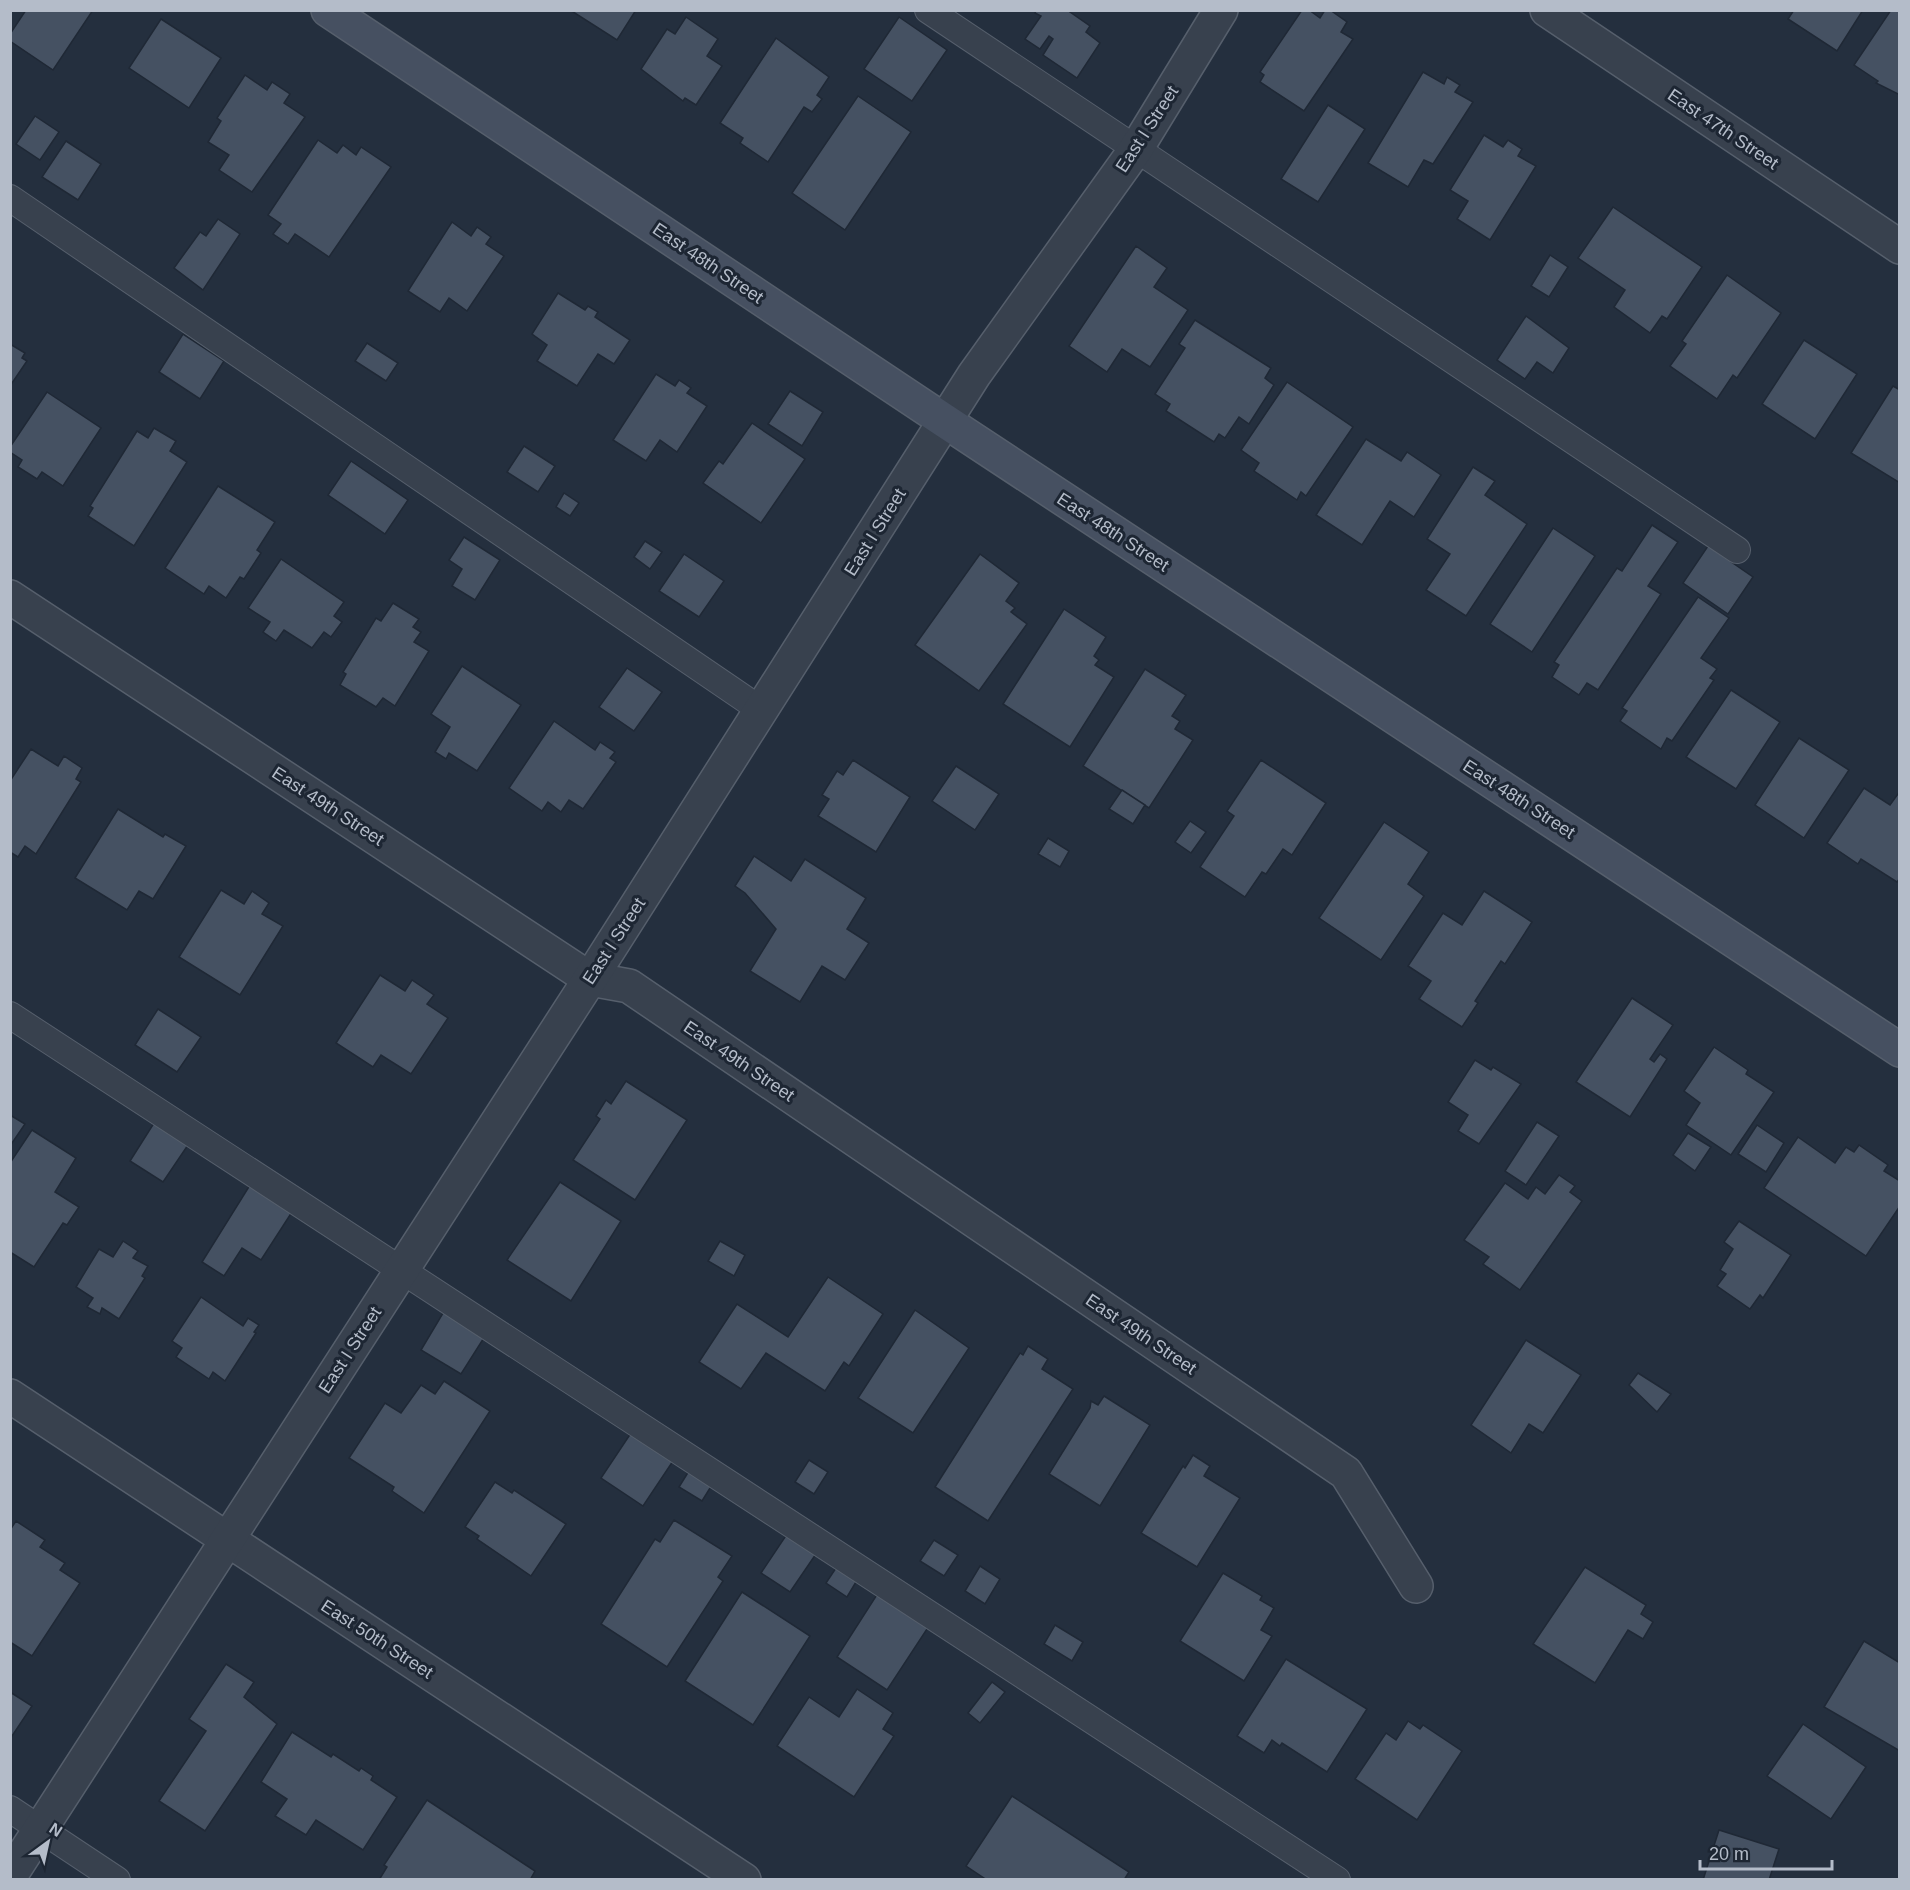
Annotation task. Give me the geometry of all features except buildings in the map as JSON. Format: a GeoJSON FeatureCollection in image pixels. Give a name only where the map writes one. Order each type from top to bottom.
{"type":"FeatureCollection","features":[{"type":"Feature","properties":{"kind":"street","name":"East 48th Street"},"geometry":{"type":"LineString","coordinates":[[328,10],[945,422],[1899,1050]]}},
{"type":"Feature","properties":{"kind":"street","name":"East I Street"},"geometry":{"type":"LineString","coordinates":[[10,1876],[590,979],[974,375],[1136,149],[1221,10]]}},
{"type":"Feature","properties":{"kind":"street","name":"East 47th Street"},"geometry":{"type":"LineString","coordinates":[[1547,10],[1899,247]]}},
{"type":"Feature","properties":{"kind":"street","name":"East 49th Street"},"geometry":{"type":"LineString","coordinates":[[10,597],[590,979],[629,986],[1346,1473],[1416,1586]]}},
{"type":"Feature","properties":{"kind":"street","name":"East 50th Street"},"geometry":{"type":"LineString","coordinates":[[10,1396],[744,1880]]}},
{"type":"Feature","properties":{"kind":"lane"},"geometry":{"type":"LineString","coordinates":[[928,10],[1737,550]]}},
{"type":"Feature","properties":{"kind":"lane"},"geometry":{"type":"LineString","coordinates":[[10,198],[761,710]]}},
{"type":"Feature","properties":{"kind":"lane"},"geometry":{"type":"LineString","coordinates":[[10,1015],[1336,1880]]}},
{"type":"Feature","properties":{"kind":"lane"},"geometry":{"type":"LineString","coordinates":[[10,1809],[117,1880]]}}]}
